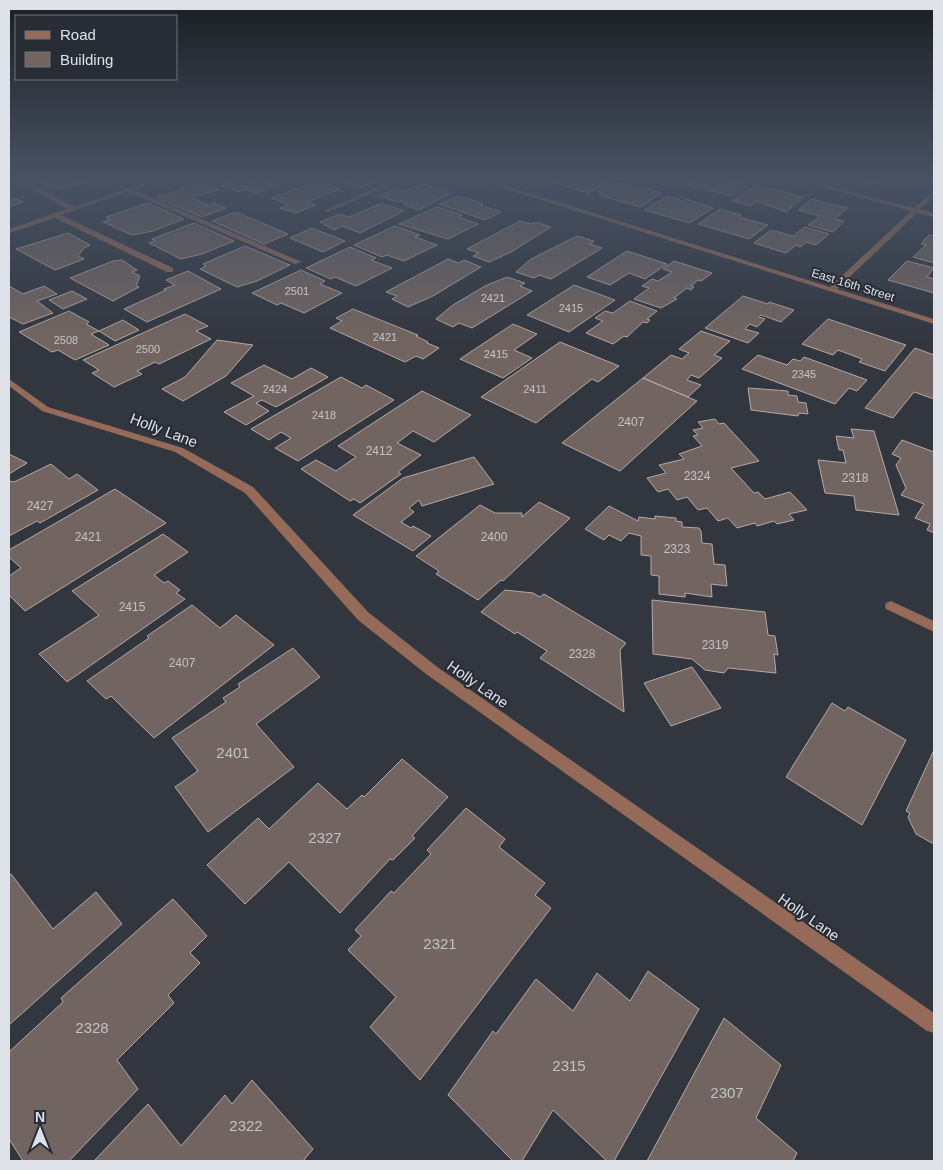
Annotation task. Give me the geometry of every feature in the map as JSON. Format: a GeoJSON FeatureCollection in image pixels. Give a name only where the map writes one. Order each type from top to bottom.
{"type":"FeatureCollection","features":[{"type":"Feature","properties":{"kind":"street"},"geometry":{"type":"LineString","coordinates":[[94,234],[170,270]]}},
{"type":"Feature","properties":{"kind":"street"},"geometry":{"type":"LineString","coordinates":[[231,234],[298,262]]}},
{"type":"Feature","properties":{"kind":"street","name":"East 16th Street"},"geometry":{"type":"LineString","coordinates":[[652,234],[934,322]]}},
{"type":"Feature","properties":{"kind":"street"},"geometry":{"type":"LineString","coordinates":[[831,290],[891,234]]}},
{"type":"Feature","properties":{"kind":"street","name":"Holly Lane"},"geometry":{"type":"LineString","coordinates":[[9,382],[45,409],[179,450],[250,490],[363,616],[431,670],[934,1024]]}},
{"type":"Feature","properties":{"kind":"street"},"geometry":{"type":"LineString","coordinates":[[891,606],[934,627]]}},
{"type":"Feature","properties":{"kind":"building"},"geometry":{"type":"Polygon","coordinates":[[[66,234],[90,245],[84,248],[78,256],[84,259],[55,270],[16,249],[66,234]]]}},
{"type":"Feature","properties":{"kind":"building"},"geometry":{"type":"Polygon","coordinates":[[[166,234],[218,234],[234,241],[202,254],[181,259],[149,243],[155,241],[152,239],[166,234]]]}},
{"type":"Feature","properties":{"kind":"building"},"geometry":{"type":"Polygon","coordinates":[[[240,234],[288,234],[264,244],[240,234]]]}},
{"type":"Feature","properties":{"kind":"building"},"geometry":{"type":"Polygon","coordinates":[[[300,234],[326,234],[345,241],[323,252],[290,238],[300,234]]]}},
{"type":"Feature","properties":{"kind":"building"},"geometry":{"type":"Polygon","coordinates":[[[379,234],[416,234],[420,235],[415,237],[437,245],[404,261],[387,255],[382,257],[354,245],[379,234]]]}},
{"type":"Feature","properties":{"kind":"building"},"geometry":{"type":"Polygon","coordinates":[[[430,234],[459,234],[448,239],[430,234]]]}},
{"type":"Feature","properties":{"kind":"building"},"geometry":{"type":"Polygon","coordinates":[[[496,234],[540,234],[511,252],[489,262],[473,256],[479,253],[467,249],[496,234]]]}},
{"type":"Feature","properties":{"kind":"building"},"geometry":{"type":"Polygon","coordinates":[[[731,234],[756,234],[749,239],[731,234]]]}},
{"type":"Feature","properties":{"kind":"building"},"geometry":{"type":"Polygon","coordinates":[[[766,234],[784,234],[793,236],[796,234],[829,234],[816,245],[806,242],[800,247],[796,245],[786,253],[754,243],[766,234]]]}},
{"type":"Feature","properties":{"kind":"building"},"geometry":{"type":"Polygon","coordinates":[[[929,235],[934,236],[934,263],[913,257],[926,245],[921,244],[929,235]]]}},
{"type":"Feature","properties":{"kind":"building"},"geometry":{"type":"Polygon","coordinates":[[[577,236],[594,241],[590,244],[602,248],[551,279],[539,275],[534,278],[516,272],[531,259],[577,236]]]}},
{"type":"Feature","properties":{"kind":"building"},"geometry":{"type":"Polygon","coordinates":[[[245,246],[290,265],[257,281],[237,287],[200,269],[206,266],[203,264],[245,246]]]}},
{"type":"Feature","properties":{"kind":"building"},"geometry":{"type":"Polygon","coordinates":[[[350,247],[376,258],[371,260],[392,268],[356,286],[335,277],[331,279],[306,268],[350,247]]]}},
{"type":"Feature","properties":{"kind":"building"},"geometry":{"type":"Polygon","coordinates":[[[627,251],[667,264],[645,279],[629,273],[610,285],[587,277],[627,251]]]}},
{"type":"Feature","properties":{"kind":"building"},"geometry":{"type":"Polygon","coordinates":[[[448,259],[459,263],[464,260],[481,267],[433,296],[408,307],[392,299],[397,296],[386,292],[448,259]]]}},
{"type":"Feature","properties":{"kind":"building"},"geometry":{"type":"Polygon","coordinates":[[[122,260],[137,270],[132,272],[140,276],[136,286],[139,287],[113,301],[70,278],[113,261],[122,260]]]}},
{"type":"Feature","properties":{"kind":"building"},"geometry":{"type":"Polygon","coordinates":[[[674,261],[712,273],[701,281],[698,280],[691,286],[694,287],[691,290],[687,288],[674,298],[677,299],[661,308],[634,299],[649,288],[642,286],[652,279],[658,281],[672,272],[663,269],[674,261]]]}},
{"type":"Feature","properties":{"kind":"building"},"geometry":{"type":"Polygon","coordinates":[[[907,261],[934,268],[927,277],[934,279],[934,293],[888,280],[907,261]]]}},
{"type":"Feature","properties":{"kind":"building"},"geometry":{"type":"Polygon","coordinates":[[[301,270],[325,281],[320,284],[342,293],[304,313],[281,303],[277,305],[252,293],[301,270]]]}},
{"type":"Feature","properties":{"kind":"building"},"geometry":{"type":"Polygon","coordinates":[[[188,271],[221,289],[147,322],[124,309],[175,285],[166,280],[188,271]]]}},
{"type":"Feature","properties":{"kind":"building"},"geometry":{"type":"Polygon","coordinates":[[[507,277],[525,283],[520,286],[532,291],[472,328],[459,323],[453,327],[436,319],[453,305],[485,286],[507,277]]]}},
{"type":"Feature","properties":{"kind":"building"},"geometry":{"type":"Polygon","coordinates":[[[574,285],[615,300],[569,332],[527,315],[574,285]]]}},
{"type":"Feature","properties":{"kind":"building"},"geometry":{"type":"Polygon","coordinates":[[[9,286],[23,294],[44,286],[57,294],[37,301],[53,313],[23,324],[9,317],[9,286]]]}},
{"type":"Feature","properties":{"kind":"building"},"geometry":{"type":"Polygon","coordinates":[[[72,291],[87,299],[63,309],[49,300],[72,291]]]}},
{"type":"Feature","properties":{"kind":"building"},"geometry":{"type":"Polygon","coordinates":[[[743,296],[794,310],[781,322],[761,315],[759,317],[765,319],[757,327],[750,324],[745,329],[759,333],[748,343],[705,328],[743,296]]]}},
{"type":"Feature","properties":{"kind":"building"},"geometry":{"type":"Polygon","coordinates":[[[630,301],[657,311],[647,319],[650,320],[647,323],[643,322],[627,337],[624,336],[613,344],[586,333],[603,321],[595,318],[605,311],[613,313],[630,301]]]}},
{"type":"Feature","properties":{"kind":"building"},"geometry":{"type":"Polygon","coordinates":[[[353,309],[418,335],[416,336],[439,348],[423,359],[416,356],[405,362],[330,328],[342,321],[336,318],[353,309]]]}},
{"type":"Feature","properties":{"kind":"building"},"geometry":{"type":"Polygon","coordinates":[[[69,311],[89,322],[86,324],[99,331],[91,334],[109,345],[75,360],[58,350],[52,352],[19,332],[69,311]]]}},
{"type":"Feature","properties":{"kind":"building"},"geometry":{"type":"Polygon","coordinates":[[[185,314],[208,326],[196,331],[211,339],[159,364],[155,362],[137,371],[142,374],[114,387],[92,373],[99,370],[83,360],[185,314]]]}},
{"type":"Feature","properties":{"kind":"building"},"geometry":{"type":"Polygon","coordinates":[[[828,319],[906,345],[885,371],[859,362],[862,359],[838,350],[833,355],[802,344],[828,319]]]}},
{"type":"Feature","properties":{"kind":"building"},"geometry":{"type":"Polygon","coordinates":[[[123,320],[139,330],[115,341],[99,331],[123,320]]]}},
{"type":"Feature","properties":{"kind":"building"},"geometry":{"type":"Polygon","coordinates":[[[513,324],[537,334],[514,350],[532,358],[503,378],[460,359],[513,324]]]}},
{"type":"Feature","properties":{"kind":"building"},"geometry":{"type":"Polygon","coordinates":[[[701,331],[730,341],[714,355],[722,358],[699,378],[691,375],[687,380],[701,385],[688,397],[643,378],[671,355],[682,359],[689,353],[679,349],[701,331]]]}},
{"type":"Feature","properties":{"kind":"building"},"geometry":{"type":"Polygon","coordinates":[[[217,340],[253,345],[226,376],[183,401],[162,389],[185,377],[217,340]]]}},
{"type":"Feature","properties":{"kind":"building"},"geometry":{"type":"Polygon","coordinates":[[[560,342],[619,366],[598,382],[592,379],[536,423],[481,397],[560,342]]]}},
{"type":"Feature","properties":{"kind":"building"},"geometry":{"type":"Polygon","coordinates":[[[915,348],[934,355],[934,399],[914,392],[893,418],[865,408],[915,348]]]}},
{"type":"Feature","properties":{"kind":"building"},"geometry":{"type":"Polygon","coordinates":[[[758,355],[787,365],[793,359],[800,361],[804,357],[867,380],[857,391],[849,388],[835,404],[742,369],[758,355]]]}},
{"type":"Feature","properties":{"kind":"building"},"geometry":{"type":"Polygon","coordinates":[[[264,365],[292,379],[311,368],[328,377],[276,407],[262,400],[256,403],[269,411],[246,425],[224,412],[254,396],[231,383],[264,365]]]}},
{"type":"Feature","properties":{"kind":"building"},"geometry":{"type":"Polygon","coordinates":[[[341,377],[362,388],[366,385],[394,400],[298,461],[275,448],[291,438],[281,432],[269,440],[251,429],[341,377]]]}},
{"type":"Feature","properties":{"kind":"building"},"geometry":{"type":"Polygon","coordinates":[[[643,378],[697,401],[620,471],[562,443],[643,378]]]}},
{"type":"Feature","properties":{"kind":"building"},"geometry":{"type":"Polygon","coordinates":[[[748,388],[788,391],[788,395],[797,396],[798,402],[806,403],[808,414],[799,413],[798,416],[751,410],[748,388]]]}},
{"type":"Feature","properties":{"kind":"building"},"geometry":{"type":"Polygon","coordinates":[[[422,391],[471,415],[434,442],[413,431],[397,443],[421,455],[398,472],[401,474],[360,503],[354,499],[350,501],[301,469],[316,460],[336,471],[356,457],[338,446],[422,391]]]}},
{"type":"Feature","properties":{"kind":"building"},"geometry":{"type":"Polygon","coordinates":[[[715,419],[719,424],[724,423],[759,461],[731,468],[754,493],[758,492],[765,499],[790,492],[807,510],[789,514],[794,520],[777,524],[774,521],[757,526],[755,523],[737,528],[728,518],[718,521],[707,508],[698,510],[687,497],[677,500],[668,489],[658,492],[647,478],[666,473],[659,465],[684,459],[679,454],[702,446],[693,436],[698,435],[693,430],[703,428],[698,422],[715,419]]]}},
{"type":"Feature","properties":{"kind":"building"},"geometry":{"type":"Polygon","coordinates":[[[851,429],[874,431],[899,515],[856,510],[854,496],[825,493],[818,460],[846,463],[843,450],[839,450],[836,436],[854,438],[851,429]]]}},
{"type":"Feature","properties":{"kind":"building"},"geometry":{"type":"Polygon","coordinates":[[[902,440],[934,452],[934,533],[927,530],[930,524],[915,518],[924,504],[901,495],[906,488],[896,465],[901,458],[892,454],[902,440]]]}},
{"type":"Feature","properties":{"kind":"building"},"geometry":{"type":"Polygon","coordinates":[[[9,454],[27,463],[9,474],[9,454]]]}},
{"type":"Feature","properties":{"kind":"building"},"geometry":{"type":"Polygon","coordinates":[[[474,457],[494,484],[422,506],[419,500],[409,508],[414,512],[401,522],[431,536],[413,551],[353,515],[403,478],[474,457]]]}},
{"type":"Feature","properties":{"kind":"building"},"geometry":{"type":"Polygon","coordinates":[[[51,464],[69,479],[77,474],[98,490],[40,523],[37,521],[9,536],[9,481],[14,482],[51,464]]]}},
{"type":"Feature","properties":{"kind":"building"},"geometry":{"type":"Polygon","coordinates":[[[115,489],[166,523],[25,611],[9,595],[9,576],[21,568],[9,557],[9,550],[115,489]]]}},
{"type":"Feature","properties":{"kind":"building"},"geometry":{"type":"Polygon","coordinates":[[[539,502],[570,518],[503,581],[501,580],[478,600],[436,574],[439,571],[416,556],[480,505],[495,513],[522,513],[522,517],[539,502]]]}},
{"type":"Feature","properties":{"kind":"building"},"geometry":{"type":"Polygon","coordinates":[[[609,506],[638,521],[639,517],[655,519],[655,516],[676,518],[676,521],[682,522],[682,527],[699,528],[702,543],[712,544],[714,564],[725,565],[727,586],[711,584],[712,597],[685,593],[685,597],[659,594],[659,576],[651,575],[651,556],[641,555],[641,536],[629,533],[621,541],[609,535],[604,540],[585,529],[609,506]]]}},
{"type":"Feature","properties":{"kind":"building"},"geometry":{"type":"Polygon","coordinates":[[[163,534],[188,552],[154,575],[164,583],[168,581],[180,590],[176,593],[185,599],[67,682],[39,654],[99,615],[72,591],[163,534]]]}},
{"type":"Feature","properties":{"kind":"building"},"geometry":{"type":"Polygon","coordinates":[[[505,590],[533,593],[540,597],[544,594],[626,643],[620,650],[624,712],[540,658],[547,651],[517,632],[515,634],[481,612],[505,590]]]}},
{"type":"Feature","properties":{"kind":"building"},"geometry":{"type":"Polygon","coordinates":[[[652,600],[765,612],[768,635],[775,636],[778,655],[774,654],[776,673],[728,668],[724,673],[705,670],[692,659],[653,654],[652,600]]]}},
{"type":"Feature","properties":{"kind":"building"},"geometry":{"type":"Polygon","coordinates":[[[192,605],[220,628],[236,615],[274,645],[154,738],[111,696],[106,699],[87,681],[149,638],[147,636],[192,605]]]}},
{"type":"Feature","properties":{"kind":"building"},"geometry":{"type":"Polygon","coordinates":[[[293,648],[320,677],[256,724],[294,767],[208,832],[175,787],[198,771],[172,738],[226,702],[223,698],[240,687],[238,684],[293,648]]]}},
{"type":"Feature","properties":{"kind":"building"},"geometry":{"type":"Polygon","coordinates":[[[692,667],[721,708],[671,726],[644,683],[692,667]]]}},
{"type":"Feature","properties":{"kind":"building"},"geometry":{"type":"Polygon","coordinates":[[[832,703],[845,711],[848,707],[906,740],[862,825],[786,777],[832,703]]]}},
{"type":"Feature","properties":{"kind":"building"},"geometry":{"type":"Polygon","coordinates":[[[934,750],[934,843],[932,843],[916,834],[908,817],[910,813],[906,811],[934,750]]]}},
{"type":"Feature","properties":{"kind":"building"},"geometry":{"type":"Polygon","coordinates":[[[402,759],[448,797],[412,836],[415,838],[393,860],[390,859],[340,913],[289,862],[245,904],[207,865],[258,818],[269,829],[318,783],[347,809],[362,795],[364,797],[402,759]]]}},
{"type":"Feature","properties":{"kind":"building"},"geometry":{"type":"Polygon","coordinates":[[[466,808],[505,839],[499,847],[545,883],[535,895],[551,908],[420,1080],[370,1027],[396,997],[348,950],[361,936],[355,930],[391,891],[394,893],[431,854],[427,850],[466,808]]]}},
{"type":"Feature","properties":{"kind":"building"},"geometry":{"type":"Polygon","coordinates":[[[11,874],[53,929],[96,892],[122,924],[9,1025],[9,876],[11,874]]]}},
{"type":"Feature","properties":{"kind":"building"},"geometry":{"type":"Polygon","coordinates":[[[173,899],[207,936],[190,953],[200,963],[168,995],[174,1003],[117,1060],[138,1089],[69,1161],[23,1161],[9,1139],[9,1052],[63,1002],[61,998],[173,899]]]}},
{"type":"Feature","properties":{"kind":"building"},"geometry":{"type":"Polygon","coordinates":[[[648,971],[699,1009],[614,1161],[607,1161],[553,1110],[522,1161],[513,1161],[448,1095],[493,1031],[496,1034],[536,979],[573,1011],[597,973],[630,1001],[648,971]]]}},
{"type":"Feature","properties":{"kind":"building"},"geometry":{"type":"Polygon","coordinates":[[[724,1018],[781,1065],[756,1118],[797,1153],[793,1161],[647,1161],[724,1018]]]}},
{"type":"Feature","properties":{"kind":"building"},"geometry":{"type":"Polygon","coordinates":[[[252,1080],[313,1149],[303,1161],[94,1161],[148,1104],[181,1146],[225,1095],[232,1104],[252,1080]]]}}]}
